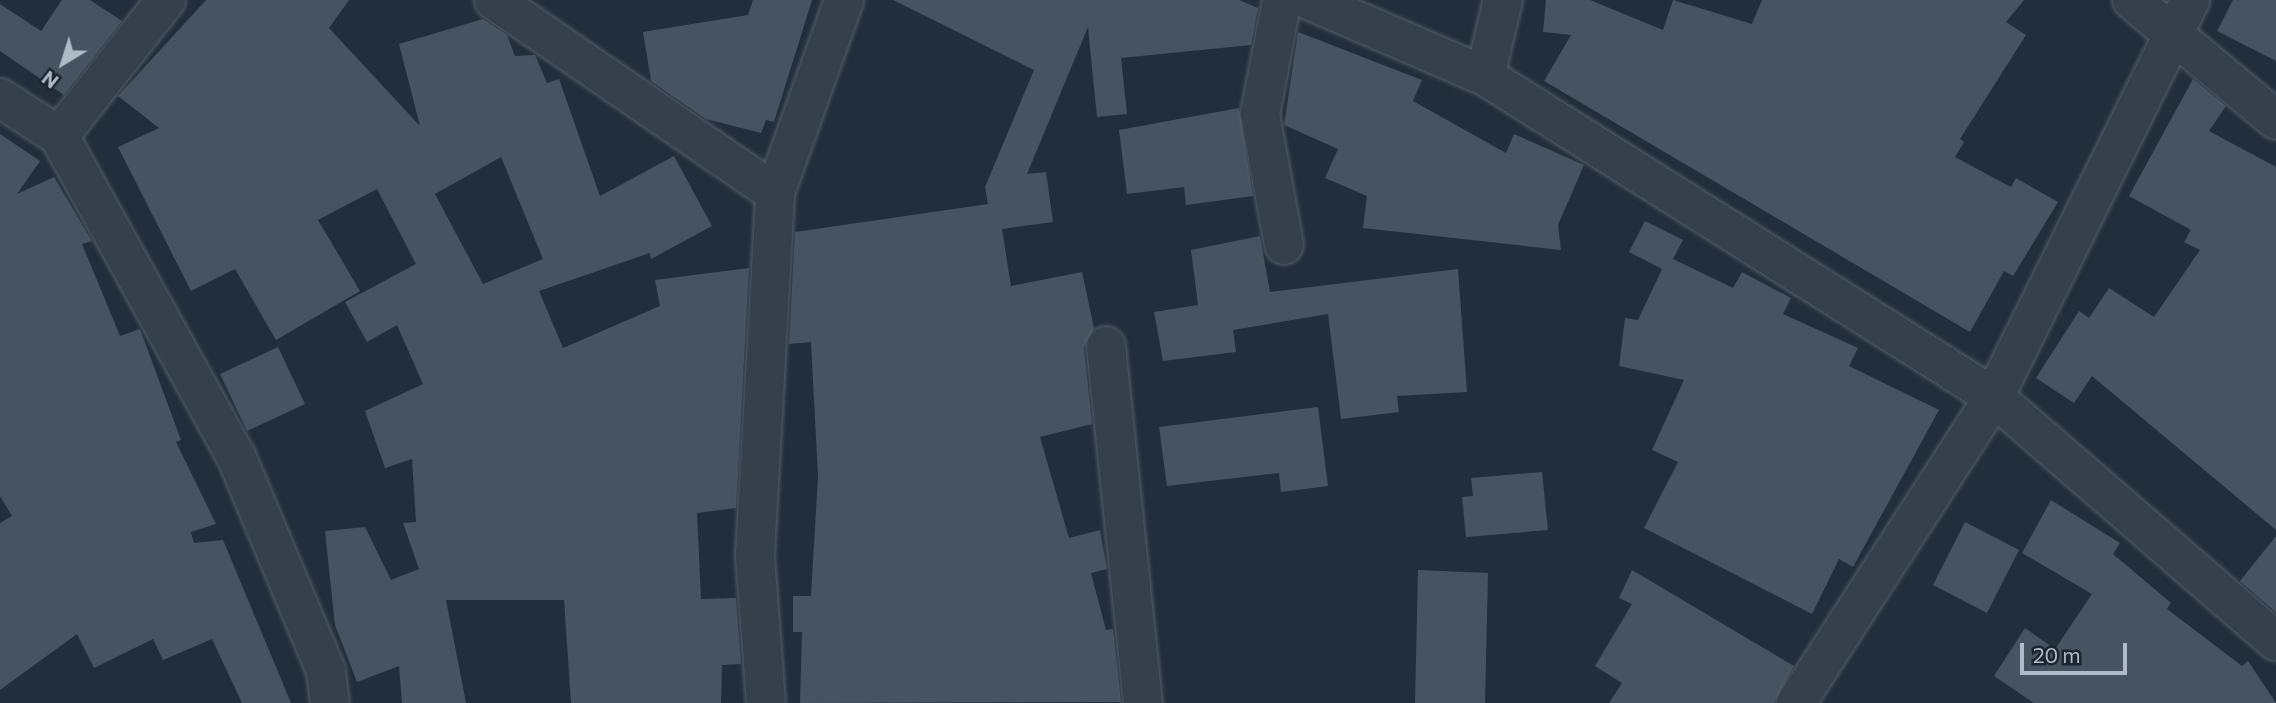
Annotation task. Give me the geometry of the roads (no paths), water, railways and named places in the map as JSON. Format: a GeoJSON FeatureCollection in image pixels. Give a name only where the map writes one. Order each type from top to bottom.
{"type":"FeatureCollection","features":[{"type":"Feature","properties":{"kind":"street"},"geometry":{"type":"LineString","coordinates":[[60,136],[166,0]]}},
{"type":"Feature","properties":{"kind":"street"},"geometry":{"type":"LineString","coordinates":[[494,0],[775,193]]}},
{"type":"Feature","properties":{"kind":"street"},"geometry":{"type":"LineString","coordinates":[[766,703],[755,555],[775,193],[844,0]]}},
{"type":"Feature","properties":{"kind":"street"},"geometry":{"type":"LineString","coordinates":[[1282,0],[1260,114],[1284,245]]}},
{"type":"Feature","properties":{"kind":"street"},"geometry":{"type":"LineString","coordinates":[[1309,0],[1485,76],[1994,397],[2276,641]]}},
{"type":"Feature","properties":{"kind":"street"},"geometry":{"type":"LineString","coordinates":[[1485,76],[1503,0]]}},
{"type":"Feature","properties":{"kind":"street"},"geometry":{"type":"LineString","coordinates":[[2132,0],[2276,120]]}},
{"type":"Feature","properties":{"kind":"street"},"geometry":{"type":"LineString","coordinates":[[1796,703],[1994,397],[2190,0]]}},
{"type":"Feature","properties":{"kind":"street"},"geometry":{"type":"LineString","coordinates":[[0,98],[60,136],[236,456],[326,671],[330,703]]}},
{"type":"Feature","properties":{"kind":"street"},"geometry":{"type":"LineString","coordinates":[[1106,346],[1143,703]]}}]}
